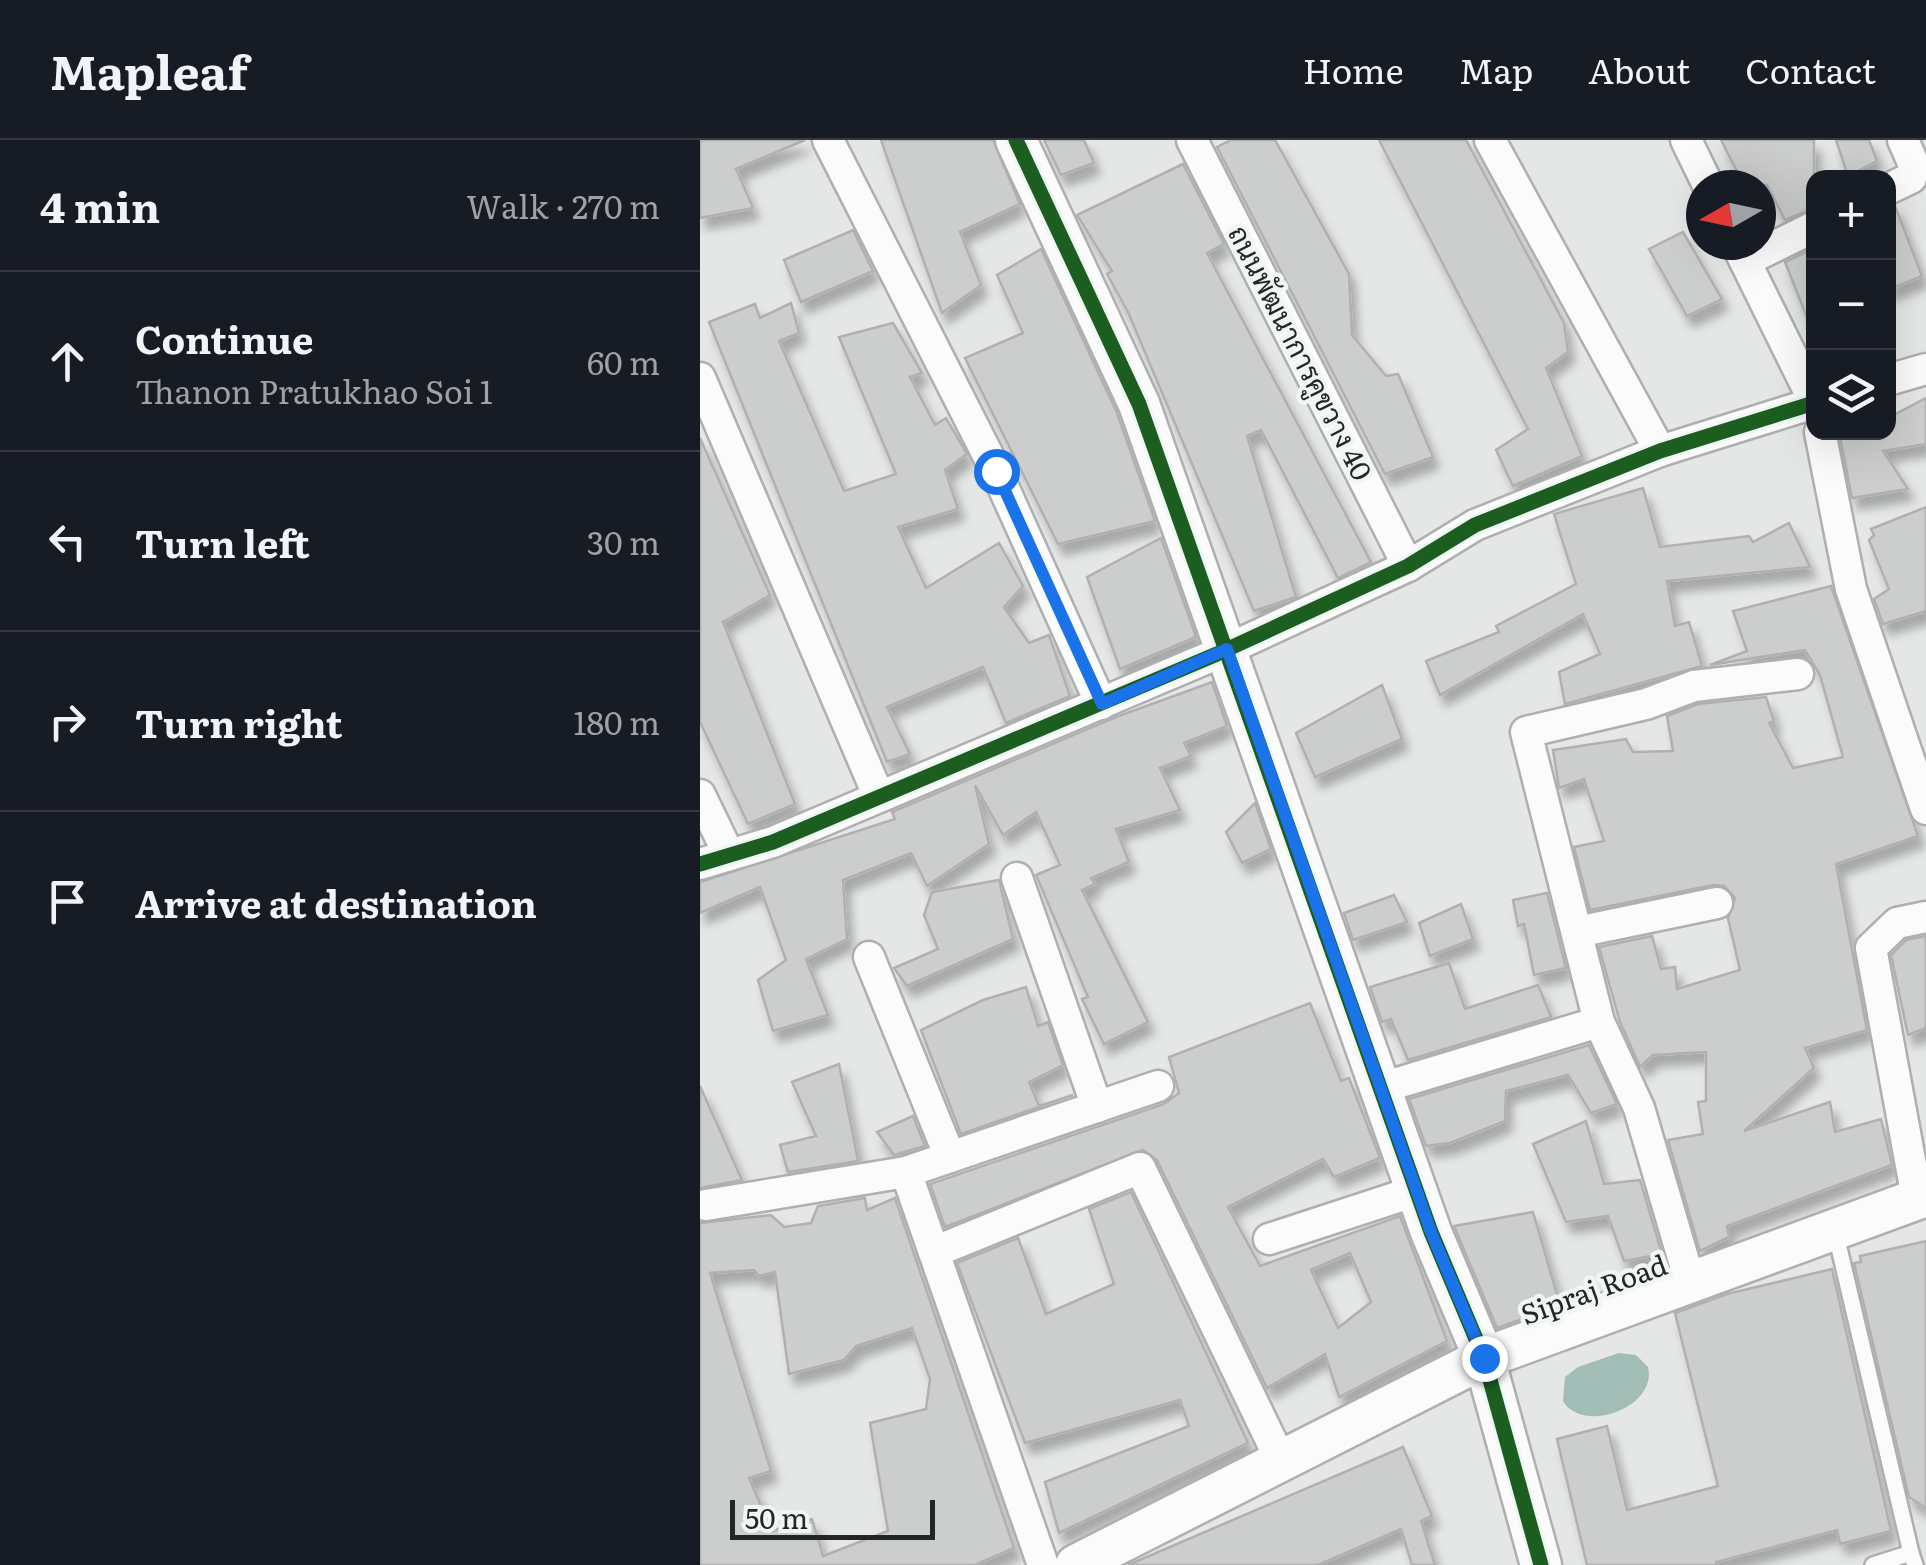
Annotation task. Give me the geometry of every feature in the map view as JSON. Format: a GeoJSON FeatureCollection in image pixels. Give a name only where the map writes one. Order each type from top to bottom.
{"type":"FeatureCollection","features":[{"type":"Feature","properties":{"kind":"street"},"geometry":{"type":"LineString","coordinates":[[828,140],[996,471],[1102,704]]}},
{"type":"Feature","properties":{"kind":"street"},"geometry":{"type":"LineString","coordinates":[[1016,140],[1139,404],[1416,1192],[1484,1358],[1540,1565]]}},
{"type":"Feature","properties":{"kind":"street","name":"ถนนพัฒนาการคูขวาง 40"},"geometry":{"type":"LineString","coordinates":[[1192,140],[1408,566]]}},
{"type":"Feature","properties":{"kind":"street"},"geometry":{"type":"LineString","coordinates":[[1490,140],[1660,451]]}},
{"type":"Feature","properties":{"kind":"street"},"geometry":{"type":"LineString","coordinates":[[1686,140],[1701,170]]}},
{"type":"Feature","properties":{"kind":"street"},"geometry":{"type":"LineString","coordinates":[[1896,185],[1911,178],[1914,165],[1903,140]]}},
{"type":"Feature","properties":{"kind":"street"},"geometry":{"type":"LineString","coordinates":[[1776,241],[1806,230]]}},
{"type":"Feature","properties":{"kind":"street"},"geometry":{"type":"LineString","coordinates":[[1744,260],[1806,386]]}},
{"type":"Feature","properties":{"kind":"street"},"geometry":{"type":"LineString","coordinates":[[1896,378],[1926,369]]}},
{"type":"Feature","properties":{"kind":"street"},"geometry":{"type":"LineString","coordinates":[[700,378],[879,797]]}},
{"type":"Feature","properties":{"kind":"street"},"geometry":{"type":"LineString","coordinates":[[700,795],[714,860],[773,842],[1227,649],[1408,566],[1476,525],[1660,451],[1806,405]]}},
{"type":"Feature","properties":{"kind":"street"},"geometry":{"type":"LineString","coordinates":[[1822,440],[1850,589],[1923,789]]}},
{"type":"Feature","properties":{"kind":"street"},"geometry":{"type":"LineString","coordinates":[[1690,1282],[1639,1108],[1599,1022],[1526,732],[1646,704],[1694,686],[1798,674]]}},
{"type":"Feature","properties":{"kind":"street"},"geometry":{"type":"LineString","coordinates":[[1016,878],[1097,1107]]}},
{"type":"Feature","properties":{"kind":"street"},"geometry":{"type":"LineString","coordinates":[[1577,932],[1717,903]]}},
{"type":"Feature","properties":{"kind":"street"},"geometry":{"type":"LineString","coordinates":[[1921,1197],[1870,948],[1897,922],[1926,918]]}},
{"type":"Feature","properties":{"kind":"street"},"geometry":{"type":"LineString","coordinates":[[869,957],[950,1156]]}},
{"type":"Feature","properties":{"kind":"street"},"geometry":{"type":"LineString","coordinates":[[1381,1088],[1599,1022]]}},
{"type":"Feature","properties":{"kind":"street"},"geometry":{"type":"LineString","coordinates":[[706,1205],[906,1172],[1158,1086]]}},
{"type":"Feature","properties":{"kind":"street"},"geometry":{"type":"LineString","coordinates":[[934,1252],[1140,1168],[1281,1461]]}},
{"type":"Feature","properties":{"kind":"street"},"geometry":{"type":"LineString","coordinates":[[906,1172],[1043,1565]]}},
{"type":"Feature","properties":{"kind":"street"},"geometry":{"type":"LineString","coordinates":[[1269,1239],[1416,1192]]}},
{"type":"Feature","properties":{"kind":"street","name":"Sipraj Road"},"geometry":{"type":"LineString","coordinates":[[1076,1565],[1484,1358],[1921,1197]]}},
{"type":"Feature","properties":{"kind":"lane"},"geometry":{"type":"LineString","coordinates":[[1834,1228],[1913,1559],[1873,1565]]}},
{"type":"Feature","properties":{"kind":"shaded area"},"geometry":{"type":"Polygon","coordinates":[[[1619,1353],[1636,1355],[1648,1367],[1648,1381],[1642,1394],[1617,1412],[1601,1416],[1573,1411],[1563,1401],[1565,1377],[1578,1367],[1619,1353]]]}},
{"type":"Feature","properties":{"kind":"building"},"geometry":{"type":"Polygon","coordinates":[[[700,140],[805,140],[736,169],[753,208],[700,218],[700,140]]]}},
{"type":"Feature","properties":{"kind":"building"},"geometry":{"type":"Polygon","coordinates":[[[881,140],[993,140],[1020,204],[960,232],[981,285],[942,313],[881,140]]]}},
{"type":"Feature","properties":{"kind":"building"},"geometry":{"type":"Polygon","coordinates":[[[1044,140],[1084,140],[1094,163],[1061,175],[1044,140]]]}},
{"type":"Feature","properties":{"kind":"building"},"geometry":{"type":"Polygon","coordinates":[[[1231,140],[1275,140],[1349,274],[1352,335],[1386,376],[1398,374],[1433,457],[1385,474],[1217,147],[1231,140]]]}},
{"type":"Feature","properties":{"kind":"building"},"geometry":{"type":"Polygon","coordinates":[[[1379,140],[1466,140],[1564,323],[1568,352],[1546,368],[1582,456],[1513,486],[1496,450],[1528,429],[1379,140]]]}},
{"type":"Feature","properties":{"kind":"building"},"geometry":{"type":"Polygon","coordinates":[[[1721,140],[1814,140],[1814,170],[1806,170],[1806,211],[1785,220],[1776,202],[1776,170],[1736,170],[1721,140]]]}},
{"type":"Feature","properties":{"kind":"building"},"geometry":{"type":"Polygon","coordinates":[[[1836,140],[1869,140],[1877,161],[1860,170],[1846,170],[1836,140]]]}},
{"type":"Feature","properties":{"kind":"building"},"geometry":{"type":"Polygon","coordinates":[[[1183,164],[1224,244],[1207,253],[1371,562],[1338,578],[1261,430],[1247,436],[1296,597],[1254,611],[1128,312],[1107,274],[1112,271],[1077,215],[1183,164]]]}},
{"type":"Feature","properties":{"kind":"building"},"geometry":{"type":"Polygon","coordinates":[[[1896,209],[1922,276],[1896,287],[1896,209]]]}},
{"type":"Feature","properties":{"kind":"building"},"geometry":{"type":"Polygon","coordinates":[[[853,230],[873,271],[801,302],[784,260],[853,230]]]}},
{"type":"Feature","properties":{"kind":"building"},"geometry":{"type":"Polygon","coordinates":[[[1683,232],[1686,260],[1699,260],[1722,299],[1687,316],[1649,249],[1683,232]]]}},
{"type":"Feature","properties":{"kind":"building"},"geometry":{"type":"Polygon","coordinates":[[[1041,249],[1117,413],[1155,521],[1058,544],[965,358],[1023,333],[997,275],[1041,249]]]}},
{"type":"Feature","properties":{"kind":"building"},"geometry":{"type":"Polygon","coordinates":[[[1806,252],[1806,315],[1785,262],[1806,252]]]}},
{"type":"Feature","properties":{"kind":"building"},"geometry":{"type":"Polygon","coordinates":[[[791,303],[799,333],[779,341],[844,491],[896,474],[839,337],[893,323],[922,373],[910,377],[935,425],[946,418],[967,454],[945,470],[958,509],[898,527],[926,588],[999,543],[1023,586],[1004,607],[1029,643],[1049,635],[1070,696],[1006,723],[983,667],[887,707],[910,754],[887,762],[709,322],[755,304],[760,318],[791,303]]]}},
{"type":"Feature","properties":{"kind":"building"},"geometry":{"type":"Polygon","coordinates":[[[1926,398],[1926,444],[1883,451],[1908,489],[1852,498],[1841,440],[1896,440],[1896,414],[1926,398]]]}},
{"type":"Feature","properties":{"kind":"building"},"geometry":{"type":"Polygon","coordinates":[[[700,438],[770,595],[723,622],[795,804],[748,824],[700,722],[700,438]]]}},
{"type":"Feature","properties":{"kind":"building"},"geometry":{"type":"Polygon","coordinates":[[[1643,488],[1660,547],[1749,536],[1753,542],[1789,523],[1810,567],[1667,581],[1675,626],[1689,622],[1702,666],[1565,704],[1559,672],[1600,654],[1583,614],[1440,695],[1426,661],[1499,632],[1496,626],[1576,584],[1554,514],[1643,488]]]}},
{"type":"Feature","properties":{"kind":"building"},"geometry":{"type":"Polygon","coordinates":[[[1926,507],[1926,611],[1883,624],[1874,599],[1889,589],[1869,540],[1874,535],[1871,529],[1926,507]]]}},
{"type":"Feature","properties":{"kind":"building"},"geometry":{"type":"Polygon","coordinates":[[[1161,538],[1196,637],[1120,669],[1087,577],[1161,538]]]}},
{"type":"Feature","properties":{"kind":"building"},"geometry":{"type":"Polygon","coordinates":[[[1831,586],[1918,836],[1836,864],[1867,1030],[1805,1048],[1814,1068],[1744,1131],[1830,1102],[1835,1132],[1881,1119],[1892,1165],[1727,1226],[1729,1237],[1700,1251],[1668,1140],[1703,1134],[1698,1102],[1706,1101],[1706,1052],[1653,1055],[1640,1067],[1620,1022],[1599,947],[1652,936],[1661,969],[1675,967],[1677,989],[1740,970],[1728,918],[1735,898],[1724,886],[1713,885],[1590,910],[1574,847],[1604,841],[1584,779],[1559,788],[1553,750],[1626,739],[1633,752],[1673,751],[1667,716],[1698,704],[1766,697],[1774,721],[1769,723],[1793,768],[1843,757],[1820,675],[1805,650],[1710,665],[1747,651],[1733,611],[1831,586]]]}},
{"type":"Feature","properties":{"kind":"building"},"geometry":{"type":"Polygon","coordinates":[[[1212,682],[1227,726],[1184,743],[1191,756],[1160,768],[1180,810],[1116,829],[1129,862],[1091,878],[1095,884],[1082,890],[1148,1022],[1104,1044],[1082,999],[1088,997],[1036,875],[1060,865],[1036,812],[1003,835],[975,785],[989,844],[927,886],[911,853],[843,880],[847,939],[806,959],[828,1015],[773,1031],[758,980],[786,960],[760,887],[700,913],[700,882],[895,819],[892,812],[1116,717],[1212,682]]]}},
{"type":"Feature","properties":{"kind":"building"},"geometry":{"type":"Polygon","coordinates":[[[1382,685],[1402,739],[1315,777],[1296,733],[1382,685]]]}},
{"type":"Feature","properties":{"kind":"building"},"geometry":{"type":"Polygon","coordinates":[[[1255,803],[1271,849],[1242,863],[1226,832],[1255,803]]]}},
{"type":"Feature","properties":{"kind":"building"},"geometry":{"type":"Polygon","coordinates":[[[999,880],[1013,939],[907,986],[894,968],[938,949],[924,915],[932,892],[999,880]]]}},
{"type":"Feature","properties":{"kind":"building"},"geometry":{"type":"Polygon","coordinates":[[[1547,893],[1566,968],[1534,975],[1524,924],[1518,926],[1513,900],[1547,893]]]}},
{"type":"Feature","properties":{"kind":"building"},"geometry":{"type":"Polygon","coordinates":[[[1394,895],[1407,922],[1353,940],[1344,913],[1394,895]]]}},
{"type":"Feature","properties":{"kind":"building"},"geometry":{"type":"Polygon","coordinates":[[[1461,904],[1473,939],[1430,956],[1419,923],[1461,904]]]}},
{"type":"Feature","properties":{"kind":"building"},"geometry":{"type":"Polygon","coordinates":[[[1926,936],[1926,1028],[1908,1035],[1891,955],[1906,940],[1926,936]]]}},
{"type":"Feature","properties":{"kind":"building"},"geometry":{"type":"Polygon","coordinates":[[[1449,963],[1465,1009],[1538,985],[1551,1017],[1408,1060],[1391,1019],[1382,1022],[1370,987],[1449,963]]]}},
{"type":"Feature","properties":{"kind":"building"},"geometry":{"type":"Polygon","coordinates":[[[1026,987],[1038,1026],[1048,1022],[1063,1065],[1029,1082],[1039,1106],[1073,1095],[961,1134],[921,1030],[983,1000],[1026,987]]]}},
{"type":"Feature","properties":{"kind":"building"},"geometry":{"type":"Polygon","coordinates":[[[1310,1003],[1341,1081],[1349,1078],[1380,1158],[1334,1177],[1323,1159],[1228,1207],[1260,1266],[1400,1216],[1447,1341],[1339,1397],[1325,1354],[1267,1388],[1157,1160],[1143,1150],[945,1227],[930,1184],[1164,1104],[1179,1093],[1169,1057],[1310,1003]],[[1350,1253],[1311,1270],[1338,1328],[1371,1302],[1350,1253]]]}},
{"type":"Feature","properties":{"kind":"building"},"geometry":{"type":"Polygon","coordinates":[[[1589,1045],[1617,1104],[1591,1113],[1568,1075],[1506,1091],[1505,1121],[1450,1143],[1426,1146],[1409,1099],[1589,1045]]]}},
{"type":"Feature","properties":{"kind":"building"},"geometry":{"type":"Polygon","coordinates":[[[839,1064],[858,1161],[788,1172],[780,1145],[816,1136],[792,1082],[839,1064]]]}},
{"type":"Feature","properties":{"kind":"building"},"geometry":{"type":"Polygon","coordinates":[[[700,1086],[742,1180],[700,1188],[700,1086]]]}},
{"type":"Feature","properties":{"kind":"building"},"geometry":{"type":"Polygon","coordinates":[[[913,1116],[925,1146],[894,1155],[877,1132],[913,1116]]]}},
{"type":"Feature","properties":{"kind":"building"},"geometry":{"type":"Polygon","coordinates":[[[1586,1121],[1604,1184],[1640,1180],[1662,1254],[1624,1261],[1608,1216],[1566,1222],[1533,1144],[1586,1121]]]}},
{"type":"Feature","properties":{"kind":"building"},"geometry":{"type":"Polygon","coordinates":[[[1131,1192],[1248,1443],[1059,1533],[1045,1482],[1189,1426],[1180,1400],[1025,1443],[957,1263],[1018,1238],[1046,1314],[1114,1284],[1089,1209],[1131,1192]]]}},
{"type":"Feature","properties":{"kind":"building"},"geometry":{"type":"Polygon","coordinates":[[[865,1198],[867,1210],[895,1198],[1014,1548],[975,1565],[700,1565],[700,1223],[771,1215],[784,1227],[811,1223],[818,1206],[865,1198]],[[754,1270],[710,1273],[771,1471],[749,1478],[772,1531],[812,1519],[823,1556],[888,1531],[870,1423],[926,1409],[930,1379],[912,1328],[856,1346],[844,1360],[789,1374],[775,1272],[759,1276],[754,1270]]]}},
{"type":"Feature","properties":{"kind":"building"},"geometry":{"type":"Polygon","coordinates":[[[1533,1212],[1560,1305],[1497,1328],[1454,1226],[1533,1212]]]}},
{"type":"Feature","properties":{"kind":"building"},"geometry":{"type":"Polygon","coordinates":[[[1926,1241],[1926,1508],[1909,1497],[1854,1263],[1861,1262],[1860,1256],[1926,1241]]]}},
{"type":"Feature","properties":{"kind":"building"},"geometry":{"type":"Polygon","coordinates":[[[1832,1269],[1891,1531],[1840,1544],[1837,1530],[1716,1562],[1717,1565],[1587,1565],[1557,1439],[1607,1426],[1627,1510],[1718,1486],[1675,1313],[1727,1294],[1832,1269]]]}},
{"type":"Feature","properties":{"kind":"building"},"geometry":{"type":"Polygon","coordinates":[[[1403,1447],[1432,1516],[1421,1521],[1435,1565],[1412,1565],[1401,1529],[1318,1565],[1128,1565],[1403,1447]]]}},
{"type":"Feature","properties":{"kind":"cycle path"},"geometry":{"type":"LineString","coordinates":[[1016,140],[1139,404],[1431,1232],[1484,1358],[1541,1565]]}},
{"type":"Feature","properties":{"kind":"cycle path"},"geometry":{"type":"LineString","coordinates":[[700,864],[773,842],[1217,654],[1408,566],[1475,525],[1660,451],[1806,405]]}},
{"type":"Feature","properties":{"kind":"route"},"geometry":{"type":"LineString","coordinates":[[996,471],[1102,704],[1227,649],[1431,1232],[1484,1358]]}}]}
